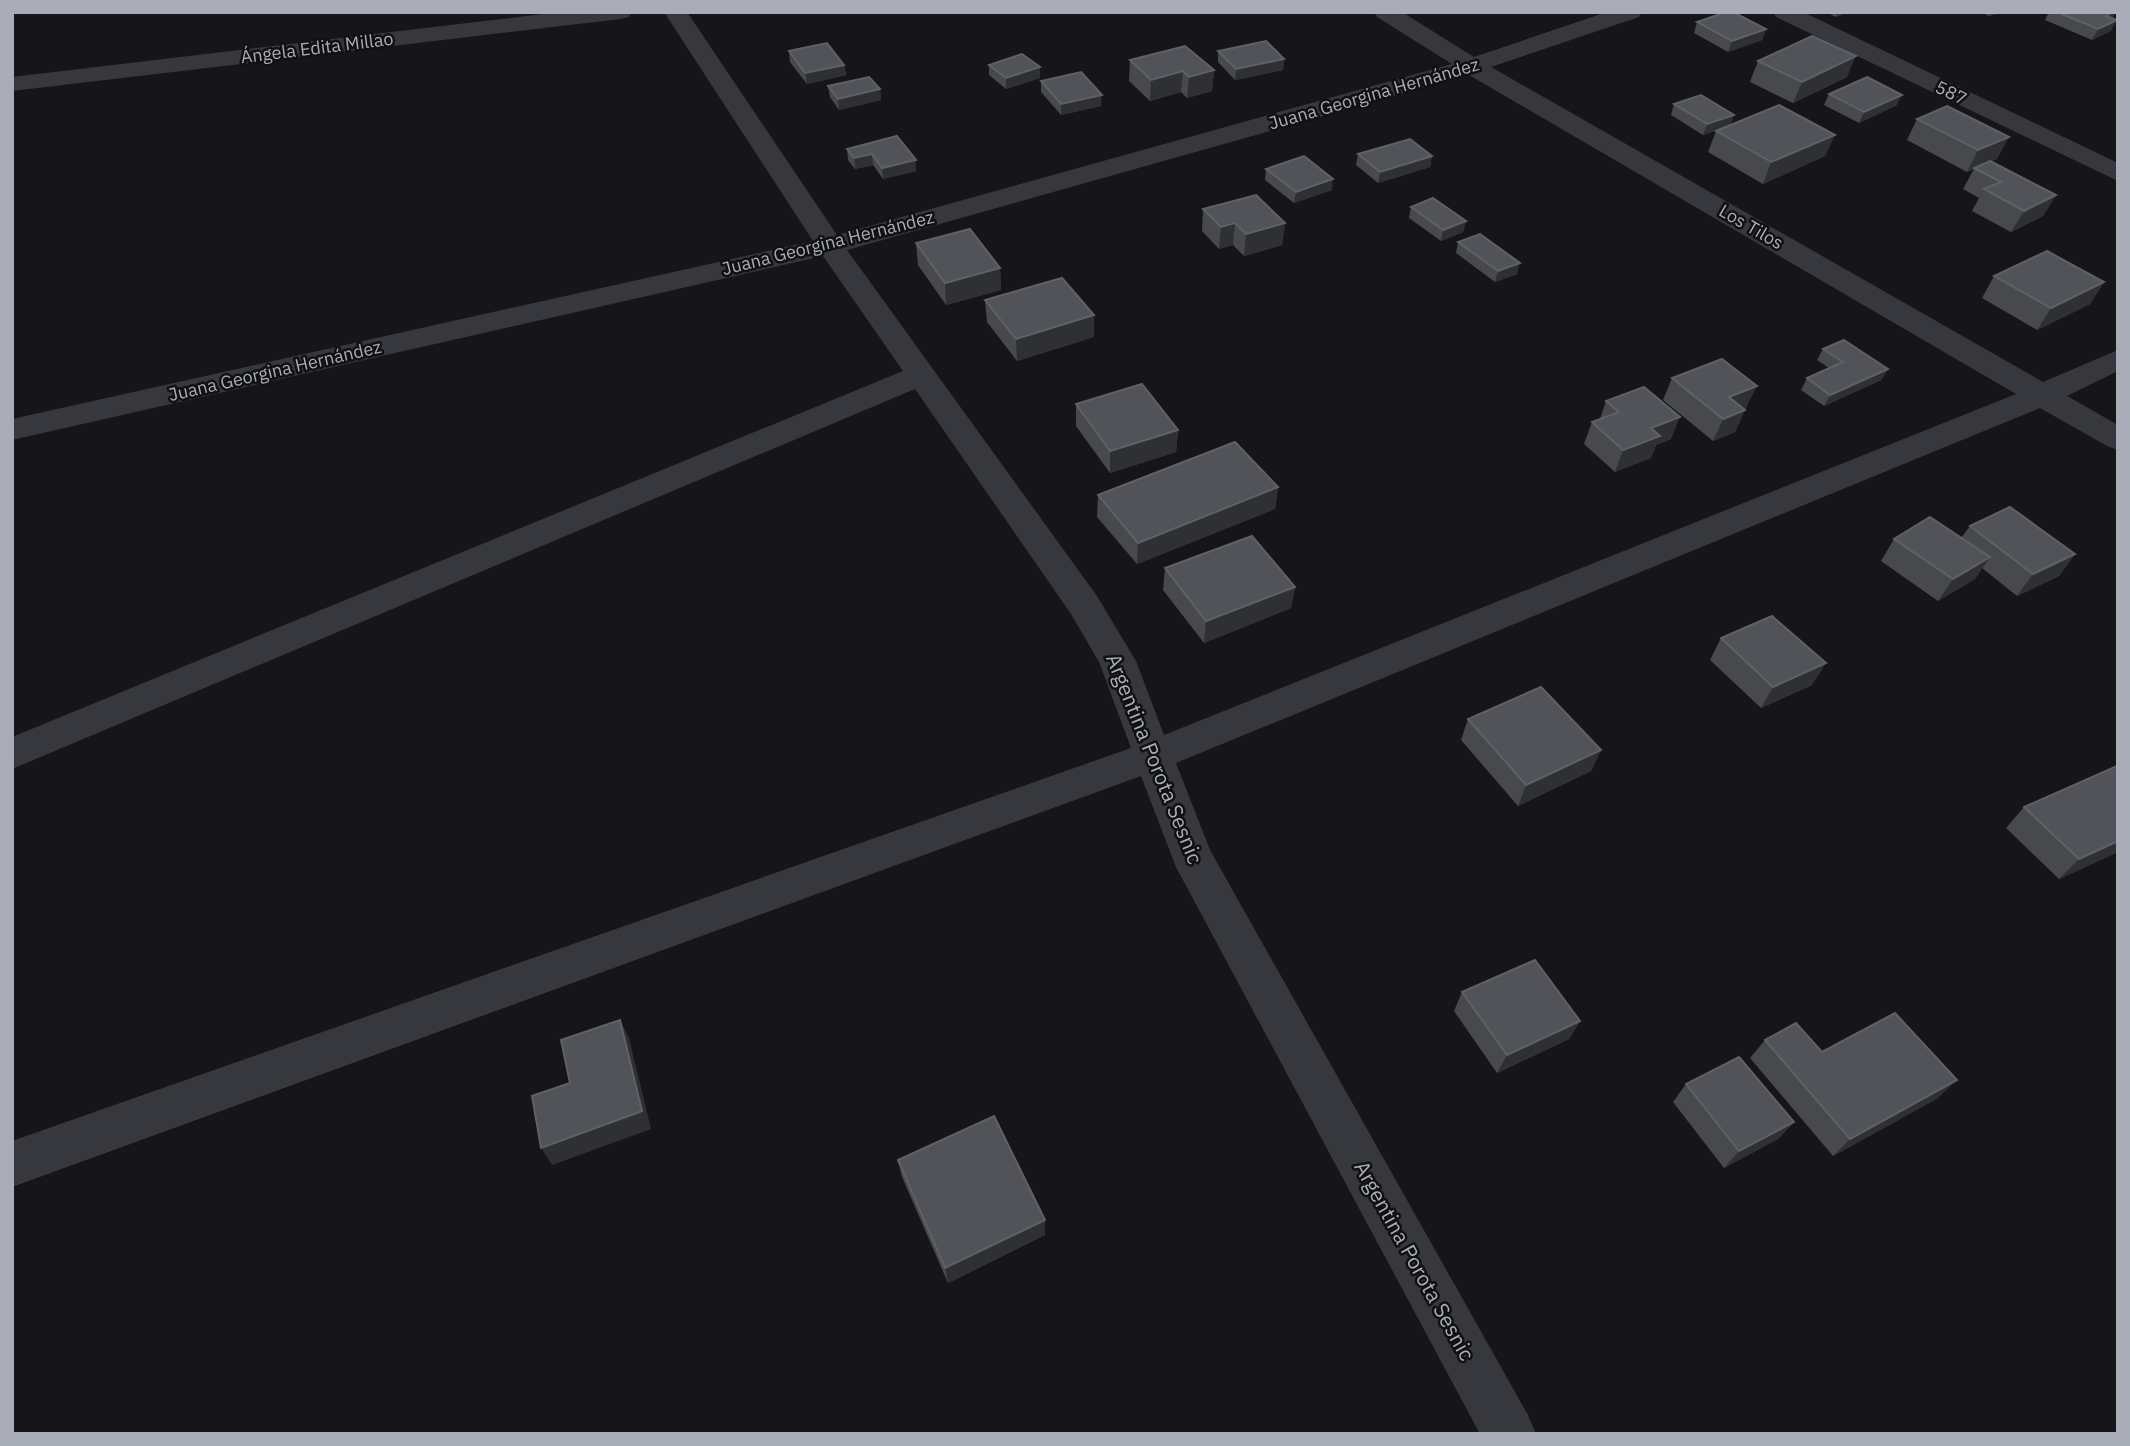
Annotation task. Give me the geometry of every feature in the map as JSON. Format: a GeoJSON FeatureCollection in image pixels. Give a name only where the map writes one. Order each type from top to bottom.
{"type":"FeatureCollection","features":[{"type":"Feature","properties":{"kind":"street","name":"Ángela Edita Millao"},"geometry":{"type":"LineString","coordinates":[[12,84],[621,12]]}},
{"type":"Feature","properties":{"kind":"street","name":"Argentina Porota Sesnic"},"geometry":{"type":"LineString","coordinates":[[675,12],[830,246],[1084,605],[1116,661],[1191,856],[1509,1434]]}},
{"type":"Feature","properties":{"kind":"street","name":"Los Tilos"},"geometry":{"type":"LineString","coordinates":[[1385,12],[1473,67],[2118,439]]}},
{"type":"Feature","properties":{"kind":"street","name":"Juana Georgina Hernández"},"geometry":{"type":"LineString","coordinates":[[12,430],[830,246],[1473,67],[1631,12]]}},
{"type":"Feature","properties":{"kind":"street","name":"587"},"geometry":{"type":"LineString","coordinates":[[1784,12],[2118,173]]}},
{"type":"Feature","properties":{"kind":"street"},"geometry":{"type":"LineString","coordinates":[[12,1164],[1152,756],[2042,395],[2118,359]]}},
{"type":"Feature","properties":{"kind":"street"},"geometry":{"type":"LineString","coordinates":[[12,754],[921,375]]}},
{"type":"Feature","properties":{"kind":"building"},"geometry":{"type":"Polygon","coordinates":[[[1733,12],[1766,29],[1732,41],[1697,22],[1733,12]]]}},
{"type":"Feature","properties":{"kind":"building"},"geometry":{"type":"Polygon","coordinates":[[[2057,12],[2113,12],[2106,16],[2117,20],[2098,29],[2057,12]]]}},
{"type":"Feature","properties":{"kind":"building"},"geometry":{"type":"Polygon","coordinates":[[[1812,36],[1856,56],[1802,82],[1758,61],[1812,36]]]}},
{"type":"Feature","properties":{"kind":"building"},"geometry":{"type":"Polygon","coordinates":[[[1266,41],[1284,59],[1236,69],[1218,51],[1266,41]]]}},
{"type":"Feature","properties":{"kind":"building"},"geometry":{"type":"Polygon","coordinates":[[[827,43],[844,65],[805,73],[789,51],[827,43]]]}},
{"type":"Feature","properties":{"kind":"building"},"geometry":{"type":"Polygon","coordinates":[[[1185,46],[1214,70],[1189,77],[1183,71],[1151,80],[1130,60],[1185,46]]]}},
{"type":"Feature","properties":{"kind":"building"},"geometry":{"type":"Polygon","coordinates":[[[1022,54],[1040,67],[1006,78],[989,65],[1022,54]]]}},
{"type":"Feature","properties":{"kind":"building"},"geometry":{"type":"Polygon","coordinates":[[[1081,72],[1102,95],[1061,104],[1041,81],[1081,72]]]}},
{"type":"Feature","properties":{"kind":"building"},"geometry":{"type":"Polygon","coordinates":[[[869,77],[880,89],[838,99],[828,86],[869,77]]]}},
{"type":"Feature","properties":{"kind":"building"},"geometry":{"type":"Polygon","coordinates":[[[1867,77],[1902,95],[1864,112],[1829,94],[1867,77]]]}},
{"type":"Feature","properties":{"kind":"building"},"geometry":{"type":"Polygon","coordinates":[[[1701,95],[1734,115],[1707,124],[1674,104],[1701,95]]]}},
{"type":"Feature","properties":{"kind":"building"},"geometry":{"type":"Polygon","coordinates":[[[1779,105],[1835,135],[1771,162],[1716,131],[1779,105]]]}},
{"type":"Feature","properties":{"kind":"building"},"geometry":{"type":"Polygon","coordinates":[[[1947,106],[2009,137],[1978,150],[1917,119],[1947,106]]]}},
{"type":"Feature","properties":{"kind":"building"},"geometry":{"type":"Polygon","coordinates":[[[897,136],[916,160],[882,168],[872,154],[854,158],[847,149],[897,136]]]}},
{"type":"Feature","properties":{"kind":"building"},"geometry":{"type":"Polygon","coordinates":[[[1410,139],[1432,156],[1380,172],[1358,154],[1410,139]]]}},
{"type":"Feature","properties":{"kind":"building"},"geometry":{"type":"Polygon","coordinates":[[[1304,156],[1333,179],[1296,192],[1266,169],[1304,156]]]}},
{"type":"Feature","properties":{"kind":"building"},"geometry":{"type":"Polygon","coordinates":[[[1990,161],[2056,195],[2024,211],[1984,189],[2001,182],[1974,168],[1990,161]]]}},
{"type":"Feature","properties":{"kind":"building"},"geometry":{"type":"Polygon","coordinates":[[[1256,195],[1285,223],[1246,234],[1235,223],[1221,227],[1203,209],[1256,195]]]}},
{"type":"Feature","properties":{"kind":"building"},"geometry":{"type":"Polygon","coordinates":[[[1433,198],[1466,221],[1443,230],[1411,207],[1433,198]]]}},
{"type":"Feature","properties":{"kind":"building"},"geometry":{"type":"Polygon","coordinates":[[[970,229],[1000,268],[945,283],[916,243],[970,229]]]}},
{"type":"Feature","properties":{"kind":"building"},"geometry":{"type":"Polygon","coordinates":[[[1480,234],[1520,263],[1498,271],[1458,242],[1480,234]]]}},
{"type":"Feature","properties":{"kind":"building"},"geometry":{"type":"Polygon","coordinates":[[[2047,251],[2104,282],[2051,308],[1994,276],[2047,251]]]}},
{"type":"Feature","properties":{"kind":"building"},"geometry":{"type":"Polygon","coordinates":[[[1062,278],[1094,315],[1016,339],[985,300],[1062,278]]]}},
{"type":"Feature","properties":{"kind":"building"},"geometry":{"type":"Polygon","coordinates":[[[1844,340],[1888,369],[1830,395],[1807,378],[1843,362],[1823,349],[1844,340]]]}},
{"type":"Feature","properties":{"kind":"building"},"geometry":{"type":"Polygon","coordinates":[[[1722,359],[1757,386],[1729,397],[1745,410],[1723,419],[1672,378],[1722,359]]]}},
{"type":"Feature","properties":{"kind":"building"},"geometry":{"type":"Polygon","coordinates":[[[1142,384],[1178,430],[1110,451],[1076,404],[1142,384]]]}},
{"type":"Feature","properties":{"kind":"building"},"geometry":{"type":"Polygon","coordinates":[[[1644,387],[1680,417],[1651,428],[1660,436],[1623,450],[1592,422],[1619,412],[1606,401],[1644,387]]]}},
{"type":"Feature","properties":{"kind":"building"},"geometry":{"type":"Polygon","coordinates":[[[1235,442],[1278,487],[1138,543],[1098,495],[1235,442]]]}},
{"type":"Feature","properties":{"kind":"building"},"geometry":{"type":"Polygon","coordinates":[[[2010,507],[2075,554],[2033,574],[1970,526],[2010,507]]]}},
{"type":"Feature","properties":{"kind":"building"},"geometry":{"type":"Polygon","coordinates":[[[1930,517],[1990,557],[1953,579],[1894,539],[1930,517]]]}},
{"type":"Feature","properties":{"kind":"building"},"geometry":{"type":"Polygon","coordinates":[[[1252,536],[1295,587],[1206,621],[1165,568],[1252,536]]]}},
{"type":"Feature","properties":{"kind":"building"},"geometry":{"type":"Polygon","coordinates":[[[1772,616],[1826,663],[1773,687],[1721,638],[1772,616]]]}},
{"type":"Feature","properties":{"kind":"building"},"geometry":{"type":"Polygon","coordinates":[[[1541,687],[1601,750],[1526,785],[1468,719],[1541,687]]]}},
{"type":"Feature","properties":{"kind":"building"},"geometry":{"type":"Polygon","coordinates":[[[2117,766],[2118,841],[2079,859],[2024,807],[2117,766]]]}},
{"type":"Feature","properties":{"kind":"building"},"geometry":{"type":"Polygon","coordinates":[[[1535,960],[1580,1021],[1507,1055],[1462,992],[1535,960]]]}},
{"type":"Feature","properties":{"kind":"building"},"geometry":{"type":"Polygon","coordinates":[[[1895,1013],[1957,1080],[1850,1139],[1765,1040],[1796,1023],[1822,1052],[1895,1013]]]}},
{"type":"Feature","properties":{"kind":"building"},"geometry":{"type":"Polygon","coordinates":[[[620,1020],[642,1111],[541,1148],[532,1096],[570,1083],[561,1040],[620,1020]]]}},
{"type":"Feature","properties":{"kind":"building"},"geometry":{"type":"Polygon","coordinates":[[[1739,1057],[1794,1122],[1739,1151],[1686,1084],[1739,1057]]]}},
{"type":"Feature","properties":{"kind":"building"},"geometry":{"type":"Polygon","coordinates":[[[994,1116],[1045,1220],[945,1268],[898,1160],[994,1116]]]}}]}
